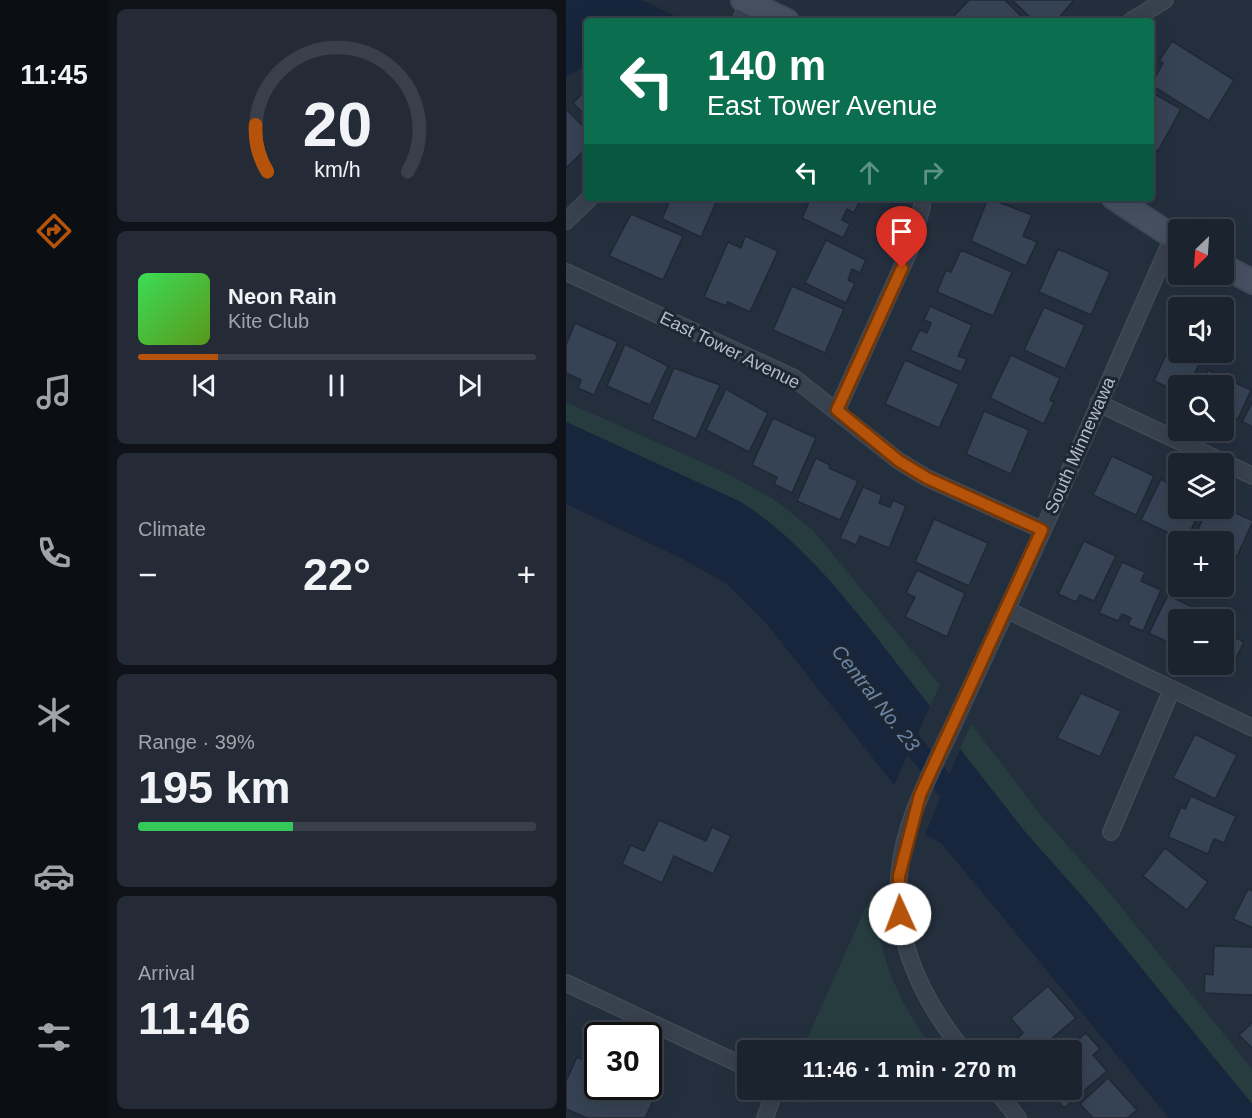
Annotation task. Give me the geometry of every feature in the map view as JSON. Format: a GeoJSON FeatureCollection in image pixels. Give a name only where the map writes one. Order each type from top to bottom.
{"type":"FeatureCollection","features":[{"type":"Feature","properties":{"kind":"street"},"geometry":{"type":"LineString","coordinates":[[1136,18],[1165,0]]}},
{"type":"Feature","properties":{"kind":"street"},"geometry":{"type":"LineString","coordinates":[[744,8],[777,18]]}},
{"type":"Feature","properties":{"kind":"street"},"geometry":{"type":"LineString","coordinates":[[566,221],[587,201]]}},
{"type":"Feature","properties":{"kind":"street"},"geometry":{"type":"LineString","coordinates":[[1119,201],[1168,233]]}},
{"type":"Feature","properties":{"kind":"street"},"geometry":{"type":"LineString","coordinates":[[837,410],[911,247],[922,206]]}},
{"type":"Feature","properties":{"kind":"street","name":"South Minnewawa"},"geometry":{"type":"LineString","coordinates":[[956,1040],[921,987],[907,950],[900,914],[899,876],[920,795],[1007,610],[1098,403],[1168,255]]}},
{"type":"Feature","properties":{"kind":"street","name":"East Tower Avenue"},"geometry":{"type":"LineString","coordinates":[[566,272],[756,358],[794,378],[899,461],[927,478],[1042,530]]}},
{"type":"Feature","properties":{"kind":"street"},"geometry":{"type":"LineString","coordinates":[[1234,272],[1253,282]]}},
{"type":"Feature","properties":{"kind":"street"},"geometry":{"type":"LineString","coordinates":[[1098,403],[1253,476]]}},
{"type":"Feature","properties":{"kind":"street"},"geometry":{"type":"LineString","coordinates":[[1007,610],[1253,728]]}},
{"type":"Feature","properties":{"kind":"street"},"geometry":{"type":"LineString","coordinates":[[1111,832],[1172,689]]}},
{"type":"Feature","properties":{"kind":"street"},"geometry":{"type":"LineString","coordinates":[[566,983],[737,1063]]}},
{"type":"Feature","properties":{"kind":"street"},"geometry":{"type":"LineString","coordinates":[[765,1118],[772,1100]]}},
{"type":"Feature","properties":{"kind":"street"},"geometry":{"type":"LineString","coordinates":[[1004,1100],[1019,1118]]}},
{"type":"Feature","properties":{"kind":"green space"},"geometry":{"type":"Polygon","coordinates":[[[566,402],[726,473],[773,499],[813,530],[940,685],[930,706],[843,596],[795,545],[769,522],[741,502],[566,422],[566,402]]]}},
{"type":"Feature","properties":{"kind":"green space"},"geometry":{"type":"Polygon","coordinates":[[[971,724],[1043,818],[1108,891],[1252,1069],[1252,1104],[1090,905],[1026,833],[960,749],[971,724]]]}},
{"type":"Feature","properties":{"kind":"green space"},"geometry":{"type":"Polygon","coordinates":[[[873,891],[879,935],[891,975],[910,1014],[928,1040],[806,1040],[873,891]]]}},
{"type":"Feature","properties":{"kind":"green space"},"geometry":{"type":"Polygon","coordinates":[[[799,1100],[873,1100],[798,1103],[799,1100]]]}},
{"type":"Feature","properties":{"kind":"water"},"geometry":{"type":"Polygon","coordinates":[[[566,0],[642,0],[679,18],[584,18],[584,67],[566,77],[566,0]]]}},
{"type":"Feature","properties":{"kind":"water"},"geometry":{"type":"Polygon","coordinates":[[[566,422],[741,502],[769,522],[820,570],[930,706],[894,785],[767,624],[728,585],[683,559],[566,504],[566,422]]]}},
{"type":"Feature","properties":{"kind":"water"},"geometry":{"type":"Polygon","coordinates":[[[960,749],[1026,833],[1090,905],[1252,1104],[1252,1118],[1169,1118],[941,843],[925,835],[960,749]]]}},
{"type":"Feature","properties":{"kind":"building"},"geometry":{"type":"Polygon","coordinates":[[[969,0],[1005,0],[1021,16],[1019,18],[953,17],[969,0]]]}},
{"type":"Feature","properties":{"kind":"building"},"geometry":{"type":"Polygon","coordinates":[[[1015,0],[1074,0],[1059,18],[1031,18],[1014,2],[1015,0]]]}},
{"type":"Feature","properties":{"kind":"building"},"geometry":{"type":"Polygon","coordinates":[[[1172,41],[1234,80],[1209,121],[1154,87],[1154,80],[1163,63],[1159,61],[1172,41]]]}},
{"type":"Feature","properties":{"kind":"building"},"geometry":{"type":"Polygon","coordinates":[[[584,92],[584,114],[573,103],[584,92]]]}},
{"type":"Feature","properties":{"kind":"building"},"geometry":{"type":"Polygon","coordinates":[[[1154,94],[1181,109],[1158,151],[1154,149],[1154,94]]]}},
{"type":"Feature","properties":{"kind":"building"},"geometry":{"type":"Polygon","coordinates":[[[566,109],[584,127],[584,151],[566,168],[566,109]]]}},
{"type":"Feature","properties":{"kind":"building"},"geometry":{"type":"Polygon","coordinates":[[[670,201],[717,201],[701,237],[662,219],[670,201]]]}},
{"type":"Feature","properties":{"kind":"building"},"geometry":{"type":"Polygon","coordinates":[[[810,201],[860,201],[854,213],[847,209],[842,220],[850,224],[843,238],[802,218],[810,201]]]}},
{"type":"Feature","properties":{"kind":"building"},"geometry":{"type":"Polygon","coordinates":[[[987,201],[996,201],[1032,215],[1023,236],[1037,242],[1026,266],[971,241],[987,201]]]}},
{"type":"Feature","properties":{"kind":"building"},"geometry":{"type":"Polygon","coordinates":[[[631,214],[683,236],[663,280],[609,256],[631,214]]]}},
{"type":"Feature","properties":{"kind":"building"},"geometry":{"type":"Polygon","coordinates":[[[745,236],[778,251],[750,312],[728,302],[726,306],[704,297],[728,242],[741,248],[745,236]]]}},
{"type":"Feature","properties":{"kind":"building"},"geometry":{"type":"Polygon","coordinates":[[[826,240],[866,260],[860,273],[852,269],[848,280],[855,283],[846,303],[805,283],[826,240]]]}},
{"type":"Feature","properties":{"kind":"building"},"geometry":{"type":"Polygon","coordinates":[[[1058,249],[1110,272],[1091,315],[1039,292],[1058,249]]]}},
{"type":"Feature","properties":{"kind":"building"},"geometry":{"type":"Polygon","coordinates":[[[961,250],[1012,272],[993,316],[937,292],[946,270],[951,272],[961,250]]]}},
{"type":"Feature","properties":{"kind":"building"},"geometry":{"type":"Polygon","coordinates":[[[792,286],[844,309],[825,353],[773,330],[792,286]]]}},
{"type":"Feature","properties":{"kind":"building"},"geometry":{"type":"Polygon","coordinates":[[[930,306],[972,325],[958,356],[967,359],[961,372],[910,350],[920,330],[927,333],[931,323],[924,320],[930,306]]]}},
{"type":"Feature","properties":{"kind":"building"},"geometry":{"type":"Polygon","coordinates":[[[1044,307],[1085,325],[1065,369],[1024,350],[1044,307]]]}},
{"type":"Feature","properties":{"kind":"building"},"geometry":{"type":"Polygon","coordinates":[[[575,323],[618,342],[594,395],[578,388],[581,380],[566,373],[566,345],[575,323]]]}},
{"type":"Feature","properties":{"kind":"building"},"geometry":{"type":"Polygon","coordinates":[[[625,344],[668,366],[650,405],[607,386],[625,344]]]}},
{"type":"Feature","properties":{"kind":"building"},"geometry":{"type":"Polygon","coordinates":[[[1168,350],[1168,363],[1199,364],[1194,375],[1168,375],[1168,387],[1154,381],[1168,350]]]}},
{"type":"Feature","properties":{"kind":"building"},"geometry":{"type":"Polygon","coordinates":[[[1011,355],[1060,378],[1050,400],[1054,402],[1044,424],[990,398],[1011,355]]]}},
{"type":"Feature","properties":{"kind":"building"},"geometry":{"type":"Polygon","coordinates":[[[905,360],[959,384],[939,428],[885,404],[905,360]]]}},
{"type":"Feature","properties":{"kind":"building"},"geometry":{"type":"Polygon","coordinates":[[[674,368],[720,385],[696,439],[652,419],[674,368]]]}},
{"type":"Feature","properties":{"kind":"building"},"geometry":{"type":"Polygon","coordinates":[[[1208,370],[1219,375],[1206,375],[1208,370]]]}},
{"type":"Feature","properties":{"kind":"building"},"geometry":{"type":"Polygon","coordinates":[[[1234,382],[1251,390],[1238,419],[1234,417],[1234,382]]]}},
{"type":"Feature","properties":{"kind":"building"},"geometry":{"type":"Polygon","coordinates":[[[726,389],[768,413],[749,452],[706,430],[726,389]]]}},
{"type":"Feature","properties":{"kind":"building"},"geometry":{"type":"Polygon","coordinates":[[[1253,401],[1253,427],[1242,422],[1253,401]]]}},
{"type":"Feature","properties":{"kind":"building"},"geometry":{"type":"Polygon","coordinates":[[[984,411],[1029,430],[1011,474],[966,454],[984,411]]]}},
{"type":"Feature","properties":{"kind":"building"},"geometry":{"type":"Polygon","coordinates":[[[773,418],[816,438],[792,493],[774,484],[777,477],[752,465],[773,418]]]}},
{"type":"Feature","properties":{"kind":"building"},"geometry":{"type":"Polygon","coordinates":[[[1112,456],[1154,476],[1136,515],[1093,495],[1112,456]]]}},
{"type":"Feature","properties":{"kind":"building"},"geometry":{"type":"Polygon","coordinates":[[[816,458],[830,465],[829,468],[858,481],[840,520],[797,501],[816,458]]]}},
{"type":"Feature","properties":{"kind":"building"},"geometry":{"type":"Polygon","coordinates":[[[1161,479],[1168,483],[1168,519],[1196,519],[1191,531],[1168,533],[1141,520],[1161,479]]]}},
{"type":"Feature","properties":{"kind":"building"},"geometry":{"type":"Polygon","coordinates":[[[863,487],[882,495],[879,503],[890,507],[893,500],[906,506],[889,548],[860,536],[856,545],[840,538],[863,487]]]}},
{"type":"Feature","properties":{"kind":"building"},"geometry":{"type":"Polygon","coordinates":[[[1234,512],[1253,521],[1234,563],[1234,531],[1197,531],[1203,519],[1234,519],[1234,512]]]}},
{"type":"Feature","properties":{"kind":"building"},"geometry":{"type":"Polygon","coordinates":[[[934,519],[988,543],[969,586],[915,562],[934,519]]]}},
{"type":"Feature","properties":{"kind":"building"},"geometry":{"type":"Polygon","coordinates":[[[1084,541],[1116,556],[1094,601],[1080,595],[1076,602],[1058,594],[1084,541]]]}},
{"type":"Feature","properties":{"kind":"building"},"geometry":{"type":"Polygon","coordinates":[[[1122,562],[1145,572],[1141,581],[1161,590],[1143,631],[1128,625],[1131,618],[1122,614],[1118,621],[1099,613],[1122,562]]]}},
{"type":"Feature","properties":{"kind":"building"},"geometry":{"type":"Polygon","coordinates":[[[917,570],[965,593],[947,637],[905,617],[915,597],[906,593],[917,570]]]}},
{"type":"Feature","properties":{"kind":"building"},"geometry":{"type":"Polygon","coordinates":[[[1168,595],[1196,609],[1168,609],[1168,642],[1149,633],[1168,595]]]}},
{"type":"Feature","properties":{"kind":"building"},"geometry":{"type":"Polygon","coordinates":[[[1234,637],[1244,642],[1234,662],[1234,637]]]}},
{"type":"Feature","properties":{"kind":"building"},"geometry":{"type":"Polygon","coordinates":[[[1081,693],[1121,711],[1100,757],[1057,738],[1081,693]]]}},
{"type":"Feature","properties":{"kind":"building"},"geometry":{"type":"Polygon","coordinates":[[[1195,734],[1237,755],[1215,799],[1173,778],[1195,734]]]}},
{"type":"Feature","properties":{"kind":"building"},"geometry":{"type":"Polygon","coordinates":[[[1191,796],[1236,816],[1224,843],[1214,839],[1208,854],[1168,837],[1181,807],[1185,809],[1191,796]]]}},
{"type":"Feature","properties":{"kind":"building"},"geometry":{"type":"Polygon","coordinates":[[[659,820],[706,841],[712,827],[731,836],[713,874],[674,856],[662,883],[622,864],[631,845],[644,851],[659,820]]]}},
{"type":"Feature","properties":{"kind":"building"},"geometry":{"type":"Polygon","coordinates":[[[1165,848],[1208,882],[1187,910],[1143,876],[1165,848]]]}},
{"type":"Feature","properties":{"kind":"building"},"geometry":{"type":"Polygon","coordinates":[[[1248,889],[1253,891],[1253,928],[1233,919],[1248,889]]]}},
{"type":"Feature","properties":{"kind":"building"},"geometry":{"type":"Polygon","coordinates":[[[1214,946],[1253,947],[1253,995],[1204,993],[1205,974],[1213,975],[1214,946]]]}},
{"type":"Feature","properties":{"kind":"building"},"geometry":{"type":"Polygon","coordinates":[[[1048,986],[1076,1018],[1050,1040],[1015,1040],[1023,1033],[1011,1018],[1048,986]]]}},
{"type":"Feature","properties":{"kind":"building"},"geometry":{"type":"Polygon","coordinates":[[[1253,1022],[1253,1049],[1239,1035],[1253,1022]]]}},
{"type":"Feature","properties":{"kind":"building"},"geometry":{"type":"Polygon","coordinates":[[[1086,1033],[1100,1049],[1093,1055],[1107,1071],[1082,1093],[1082,1040],[1078,1040],[1086,1033]]]}},
{"type":"Feature","properties":{"kind":"building"},"geometry":{"type":"Polygon","coordinates":[[[577,1057],[584,1060],[584,1100],[654,1100],[645,1118],[587,1118],[566,1109],[566,1081],[577,1057]]]}},
{"type":"Feature","properties":{"kind":"building"},"geometry":{"type":"Polygon","coordinates":[[[1108,1078],[1137,1110],[1127,1118],[1093,1118],[1080,1104],[1108,1078]]]}},
{"type":"Feature","properties":{"kind":"building"},"geometry":{"type":"Polygon","coordinates":[[[1057,1100],[1073,1100],[1064,1108],[1057,1100]]]}},
{"type":"Feature","properties":{"kind":"waterway","name":"Central No. 23"},"geometry":{"type":"LineString","coordinates":[[896,723],[962,807]]}},
{"type":"Feature","properties":{"kind":"route"},"geometry":{"type":"LineString","coordinates":[[900,914],[899,876],[905,844],[920,795],[1042,530],[927,478],[899,461],[837,410],[902,268]]}}]}
